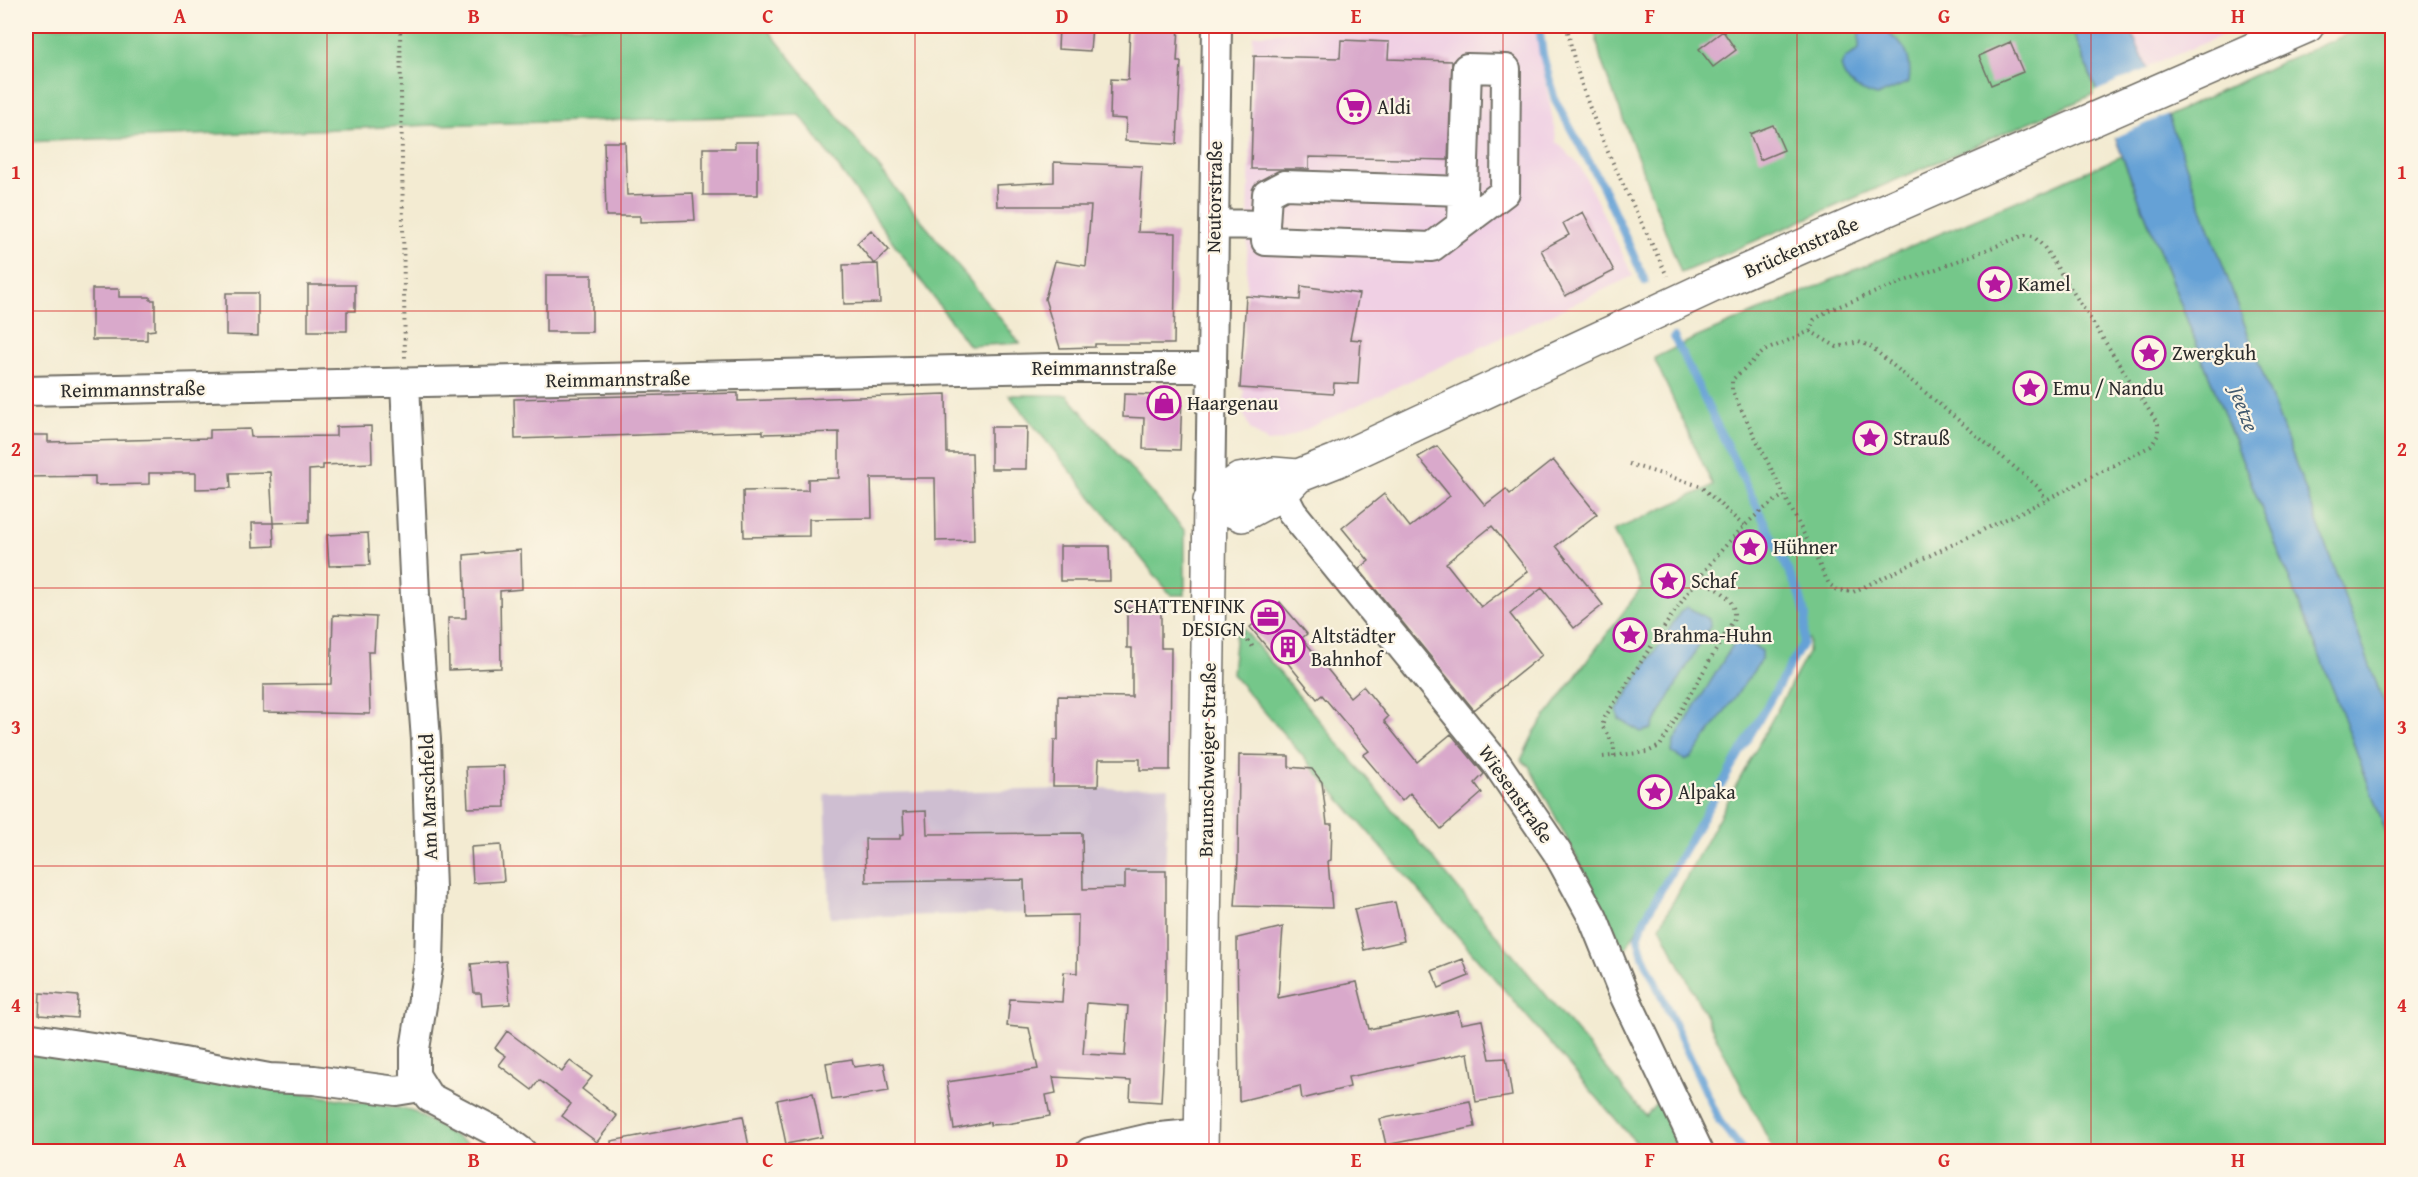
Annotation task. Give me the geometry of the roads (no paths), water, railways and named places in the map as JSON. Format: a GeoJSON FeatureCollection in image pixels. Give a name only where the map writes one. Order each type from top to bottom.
{"type":"FeatureCollection","features":[{"type":"Feature","properties":{"kind":"main road","name":"Brückenstraße"},"geometry":{"type":"LineString","coordinates":[[1210,501],[1242,515],[1284,481],[1335,461],[1679,301],[2307,26]]}},
{"type":"Feature","properties":{"kind":"main road","name":"Braunschweiger Straße"},"geometry":{"type":"LineString","coordinates":[[1202,1142],[1210,501]]}},
{"type":"Feature","properties":{"kind":"street","name":"Neutorstraße"},"geometry":{"type":"LineString","coordinates":[[1211,368],[1216,26]]}},
{"type":"Feature","properties":{"kind":"street"},"geometry":{"type":"LineString","coordinates":[[1462,191],[1284,185],[1267,194],[1265,225],[1266,241],[1432,247],[1462,222],[1505,192],[1506,69],[1467,68],[1462,222]]}},
{"type":"Feature","properties":{"kind":"street"},"geometry":{"type":"LineString","coordinates":[[1214,224],[1265,225]]}},
{"type":"Feature","properties":{"kind":"street","name":"Reimmannstraße"},"geometry":{"type":"LineString","coordinates":[[26,391],[1073,368],[1211,368]]}},
{"type":"Feature","properties":{"kind":"street","name":"Braunschweiger Straße"},"geometry":{"type":"LineString","coordinates":[[1210,501],[1211,368]]}},
{"type":"Feature","properties":{"kind":"street","name":"Am Marschfeld"},"geometry":{"type":"LineString","coordinates":[[405,383],[415,595],[426,740],[431,889],[429,962],[414,1061],[415,1075],[421,1087]]}},
{"type":"Feature","properties":{"kind":"street","name":"Wiesenstraße"},"geometry":{"type":"LineString","coordinates":[[1284,481],[1295,516],[1497,764],[1557,852],[1593,918],[1625,997],[1699,1152]]}},
{"type":"Feature","properties":{"kind":"street"},"geometry":{"type":"LineString","coordinates":[[26,1037],[146,1054],[269,1078],[314,1080],[396,1091],[421,1087],[429,1097],[494,1131],[522,1152]]}},
{"type":"Feature","properties":{"kind":"street"},"geometry":{"type":"LineString","coordinates":[[1090,1152],[1150,1138],[1202,1142]]}},
{"type":"Feature","properties":{"kind":"water","name":"Jeetze"},"geometry":{"type":"Polygon","coordinates":[[[2071,26],[2129,26],[2168,116],[2392,726],[2392,849],[2342,712],[2071,26]]]}},
{"type":"Feature","properties":{"kind":"water"},"geometry":{"type":"Polygon","coordinates":[[[1878,27],[1894,37],[1904,48],[1910,72],[1909,82],[1877,96],[1850,83],[1841,66],[1845,58],[1859,50],[1859,33],[1865,29],[1878,27]]]}},
{"type":"Feature","properties":{"kind":"water"},"geometry":{"type":"Polygon","coordinates":[[[1687,607],[1709,619],[1710,626],[1651,729],[1641,732],[1619,719],[1617,710],[1681,611],[1687,607]]]}},
{"type":"Feature","properties":{"kind":"water"},"geometry":{"type":"Polygon","coordinates":[[[1743,639],[1762,651],[1762,659],[1692,757],[1685,760],[1672,753],[1673,743],[1734,643],[1743,639]]]}},
{"type":"Feature","properties":{"kind":"waterway"},"geometry":{"type":"LineString","coordinates":[[1539,26],[1543,55],[1555,100],[1603,187],[1645,281]]}},
{"type":"Feature","properties":{"kind":"waterway"},"geometry":{"type":"LineString","coordinates":[[1674,337],[1800,595],[1806,617],[1803,643],[1645,918],[1638,938],[1643,956],[1720,1122],[1744,1152]]}},
{"type":"Feature","properties":{"kind":"place","name":"Aldi"},"geometry":{"type":"Point","coordinates":[1354,107]}},
{"type":"Feature","properties":{"kind":"place","name":"Kamel"},"geometry":{"type":"Point","coordinates":[1995,284]}},
{"type":"Feature","properties":{"kind":"place","name":"Zwergkuh"},"geometry":{"type":"Point","coordinates":[2149,353]}},
{"type":"Feature","properties":{"kind":"place","name":"Emu / Nandu"},"geometry":{"type":"Point","coordinates":[2030,388]}},
{"type":"Feature","properties":{"kind":"place","name":"Haargenau"},"geometry":{"type":"Point","coordinates":[1164,403]}},
{"type":"Feature","properties":{"kind":"place","name":"Strauß"},"geometry":{"type":"Point","coordinates":[1870,438]}},
{"type":"Feature","properties":{"kind":"place","name":"Hühner"},"geometry":{"type":"Point","coordinates":[1750,547]}},
{"type":"Feature","properties":{"kind":"place","name":"Schaf"},"geometry":{"type":"Point","coordinates":[1668,581]}},
{"type":"Feature","properties":{"kind":"place","name":"SCHATTENFINK DESIGN"},"geometry":{"type":"Point","coordinates":[1268,617]}},
{"type":"Feature","properties":{"kind":"place","name":"Brahma-Huhn"},"geometry":{"type":"Point","coordinates":[1630,635]}},
{"type":"Feature","properties":{"kind":"place","name":"Altstädter Bahnhof"},"geometry":{"type":"Point","coordinates":[1288,647]}},
{"type":"Feature","properties":{"kind":"place","name":"Alpaka"},"geometry":{"type":"Point","coordinates":[1655,792]}}]}
